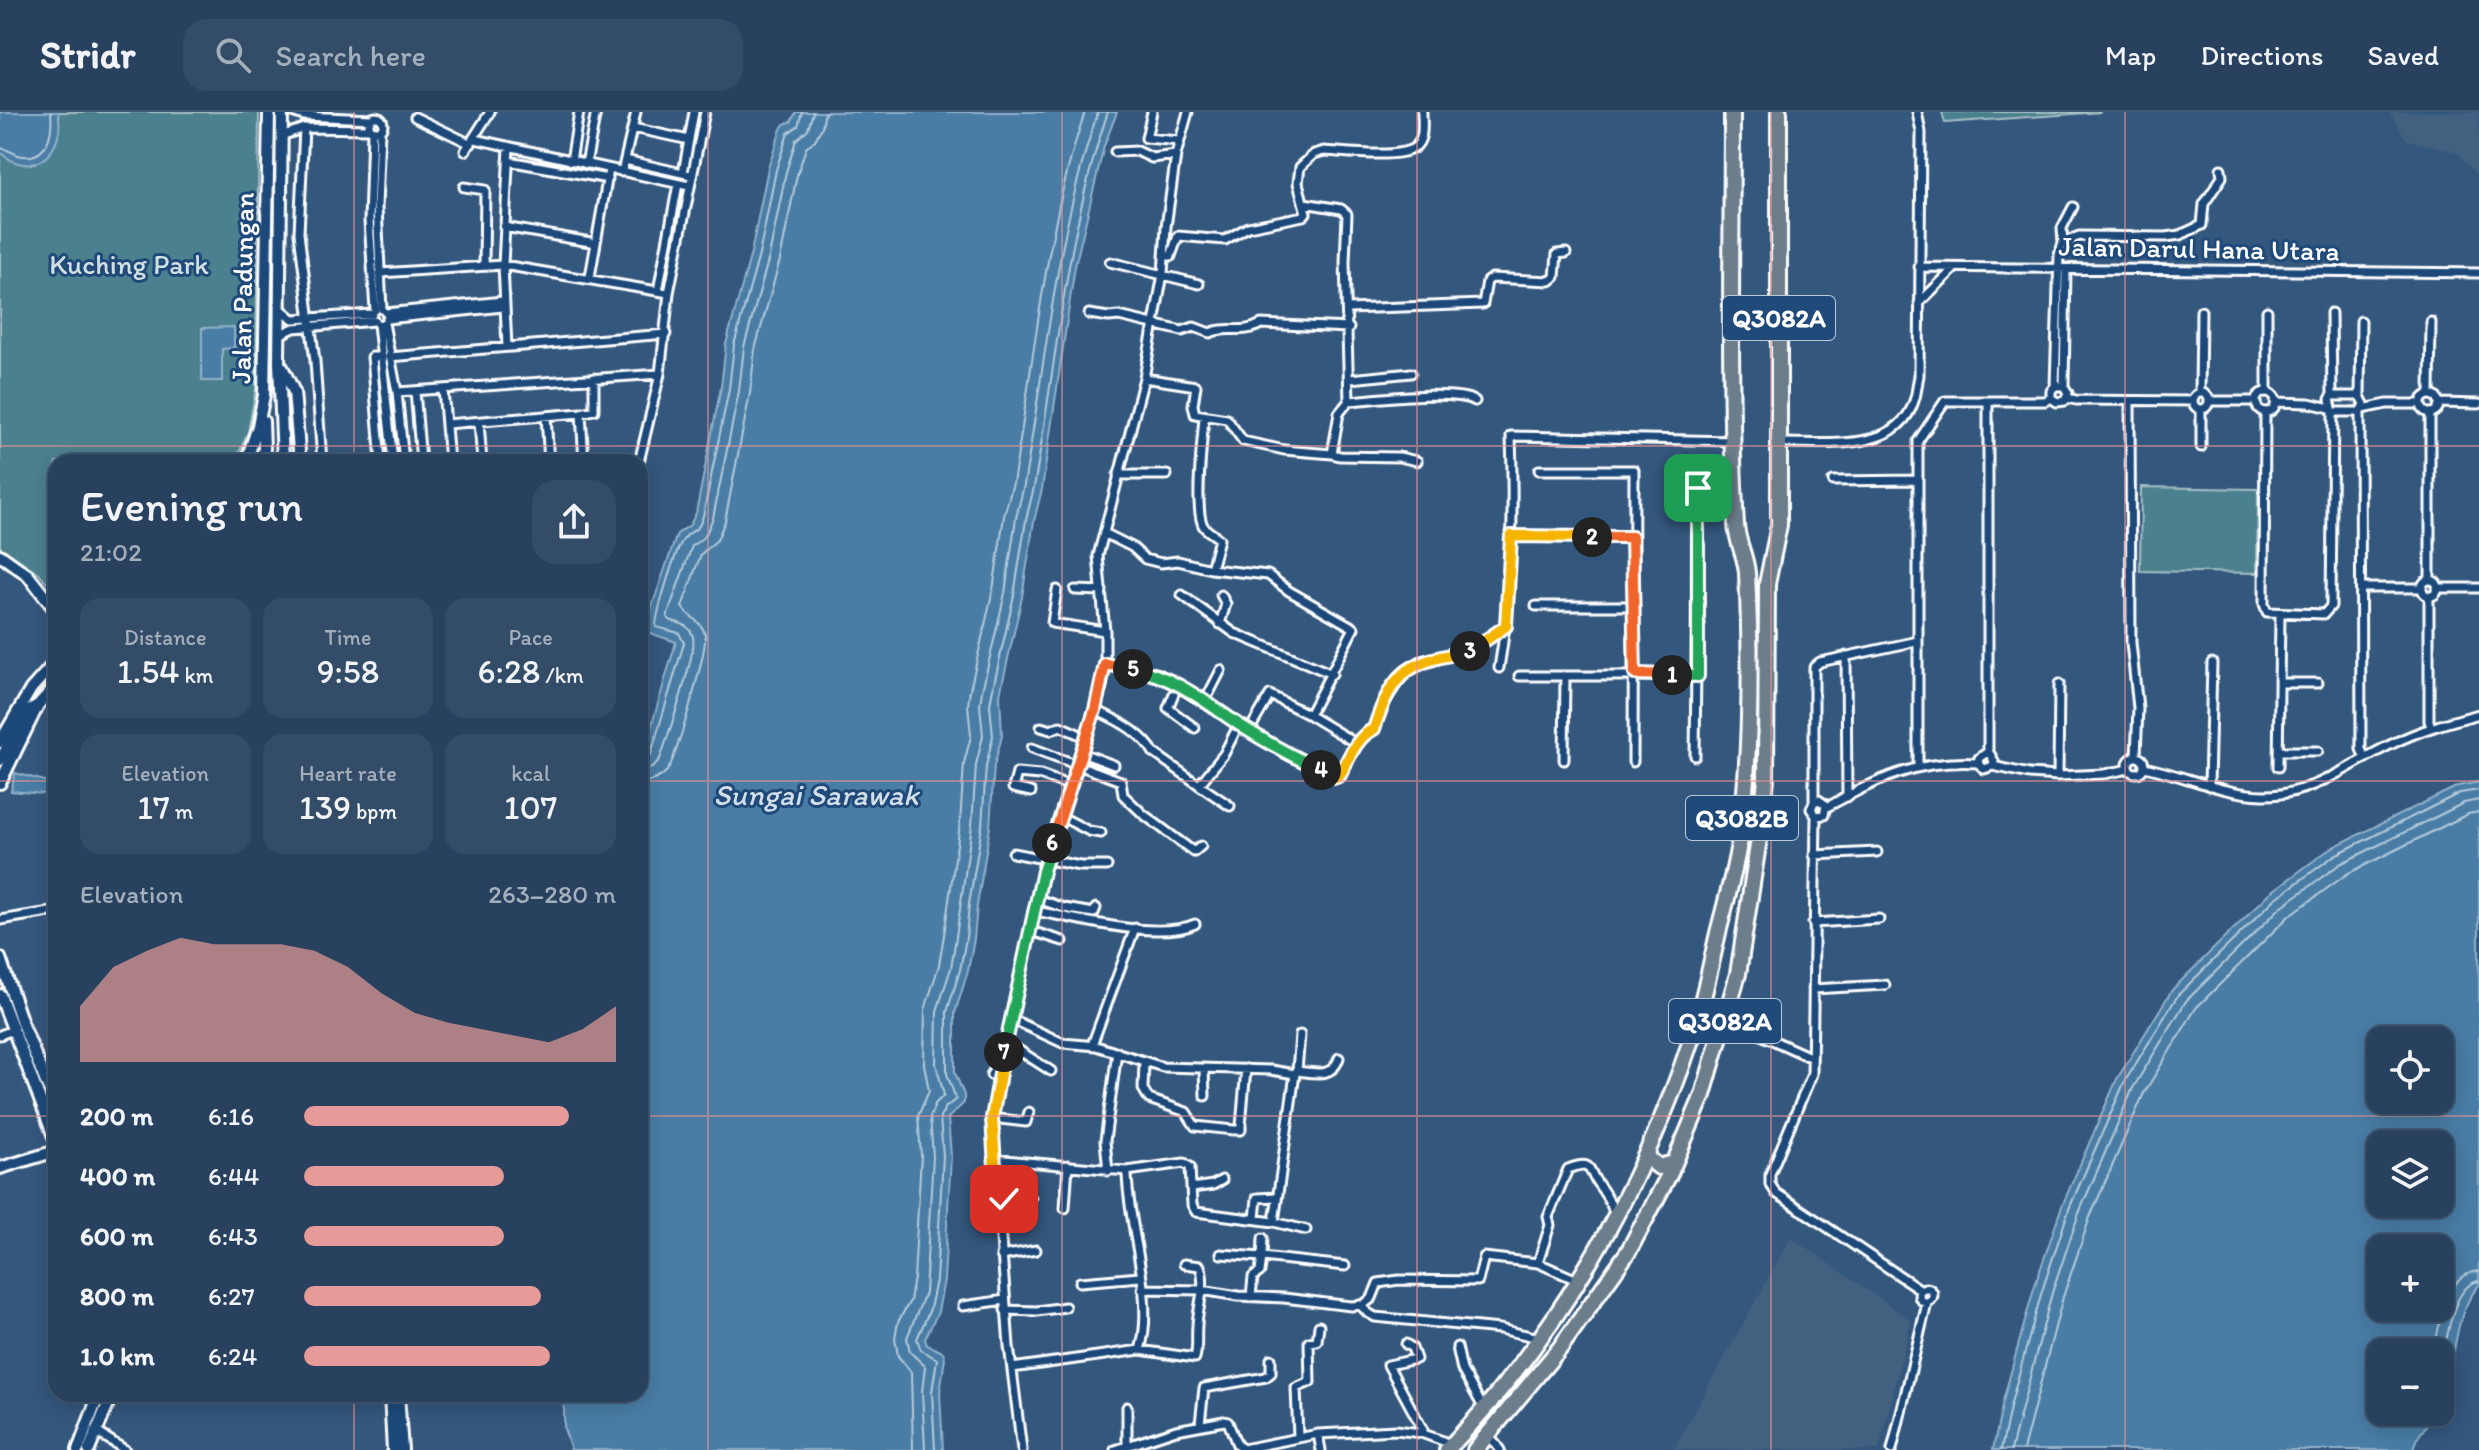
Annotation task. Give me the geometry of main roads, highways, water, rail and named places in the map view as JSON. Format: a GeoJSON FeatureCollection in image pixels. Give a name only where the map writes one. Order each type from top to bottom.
{"type":"FeatureCollection","features":[{"type":"Feature","properties":{"kind":"highway","name":"Q3082B"},"geometry":{"type":"LineString","coordinates":[[1448,1449],[1504,1387],[1577,1280],[1616,1216],[1647,1152],[1692,1037],[1727,897],[1742,824],[1748,716],[1747,568],[1736,530],[1733,441],[1732,112]]}},
{"type":"Feature","properties":{"kind":"highway","name":"Q3082A"},"geometry":{"type":"LineString","coordinates":[[1475,1450],[1560,1348],[1628,1252],[1674,1163],[1703,1095],[1738,974],[1752,897],[1766,779],[1767,584],[1779,525],[1779,112]]}},
{"type":"Feature","properties":{"kind":"highway"},"geometry":{"type":"LineString","coordinates":[[1647,1152],[1649,1159],[1659,1167],[1674,1163]]}},
{"type":"Feature","properties":{"kind":"main road","name":"Jalan Padungan"},"geometry":{"type":"LineString","coordinates":[[249,454],[264,395],[269,112]]}},
{"type":"Feature","properties":{"kind":"main road","name":"Jalan Padungan"},"geometry":{"type":"LineString","coordinates":[[282,112],[279,362],[283,454]]}},
{"type":"Feature","properties":{"kind":"main road"},"geometry":{"type":"LineString","coordinates":[[279,362],[294,392],[299,454]]}},
{"type":"Feature","properties":{"kind":"main road"},"geometry":{"type":"LineString","coordinates":[[264,395],[265,454]]}},
{"type":"Feature","properties":{"kind":"main road"},"geometry":{"type":"LineString","coordinates":[[0,555],[28,575],[48,601]]}},
{"type":"Feature","properties":{"kind":"main road"},"geometry":{"type":"LineString","coordinates":[[0,742],[31,689],[48,670]]}},
{"type":"Feature","properties":{"kind":"main road"},"geometry":{"type":"LineString","coordinates":[[1,780],[38,705],[48,694]]}},
{"type":"Feature","properties":{"kind":"main road"},"geometry":{"type":"LineString","coordinates":[[0,760],[28,711],[38,705]]}},
{"type":"Feature","properties":{"kind":"main road"},"geometry":{"type":"LineString","coordinates":[[0,958],[48,1087]]}},
{"type":"Feature","properties":{"kind":"main road"},"geometry":{"type":"LineString","coordinates":[[0,995],[48,1121]]}},
{"type":"Feature","properties":{"kind":"main road"},"geometry":{"type":"LineString","coordinates":[[0,1168],[48,1153]]}},
{"type":"Feature","properties":{"kind":"main road"},"geometry":{"type":"LineString","coordinates":[[78,1450],[94,1402]]}},
{"type":"Feature","properties":{"kind":"main road"},"geometry":{"type":"LineString","coordinates":[[89,1450],[109,1402]]}},
{"type":"Feature","properties":{"kind":"main road"},"geometry":{"type":"LineString","coordinates":[[390,1402],[393,1450]]}},
{"type":"Feature","properties":{"kind":"main road"},"geometry":{"type":"LineString","coordinates":[[399,1402],[402,1450]]}},
{"type":"Feature","properties":{"kind":"water"},"geometry":{"type":"Polygon","coordinates":[[[0,112],[58,112],[57,139],[52,150],[35,163],[12,161],[0,152],[0,112]]]}},
{"type":"Feature","properties":{"kind":"water","name":"Sungai Sarawak"},"geometry":{"type":"Polygon","coordinates":[[[796,112],[1117,112],[1104,146],[1075,266],[1042,489],[1000,694],[1002,736],[994,766],[990,827],[974,939],[955,1013],[955,1073],[964,1103],[948,1118],[951,1156],[944,1280],[938,1312],[925,1339],[927,1345],[943,1352],[945,1358],[940,1392],[943,1450],[571,1450],[564,1428],[564,1402],[648,1402],[648,738],[676,642],[650,633],[649,615],[677,534],[690,525],[696,513],[721,387],[726,344],[751,253],[768,168],[781,129],[791,122],[796,112]]]}},
{"type":"Feature","properties":{"kind":"water"},"geometry":{"type":"Polygon","coordinates":[[[234,327],[234,348],[222,349],[222,381],[202,381],[202,328],[234,327]]]}},
{"type":"Feature","properties":{"kind":"water"},"geometry":{"type":"Polygon","coordinates":[[[15,773],[48,782],[48,794],[11,791],[15,773]]]}},
{"type":"Feature","properties":{"kind":"water"},"geometry":{"type":"Polygon","coordinates":[[[2479,782],[2479,1285],[2463,1313],[2454,1350],[2454,1338],[2366,1338],[2366,1426],[2426,1426],[2413,1450],[1993,1450],[2034,1288],[2062,1206],[2117,1079],[2172,990],[2270,893],[2331,848],[2458,786],[2479,782]]]}},
{"type":"Feature","properties":{"kind":"park label","name":"Kuching Park"},"geometry":{"type":"Point","coordinates":[129,264]}}]}
